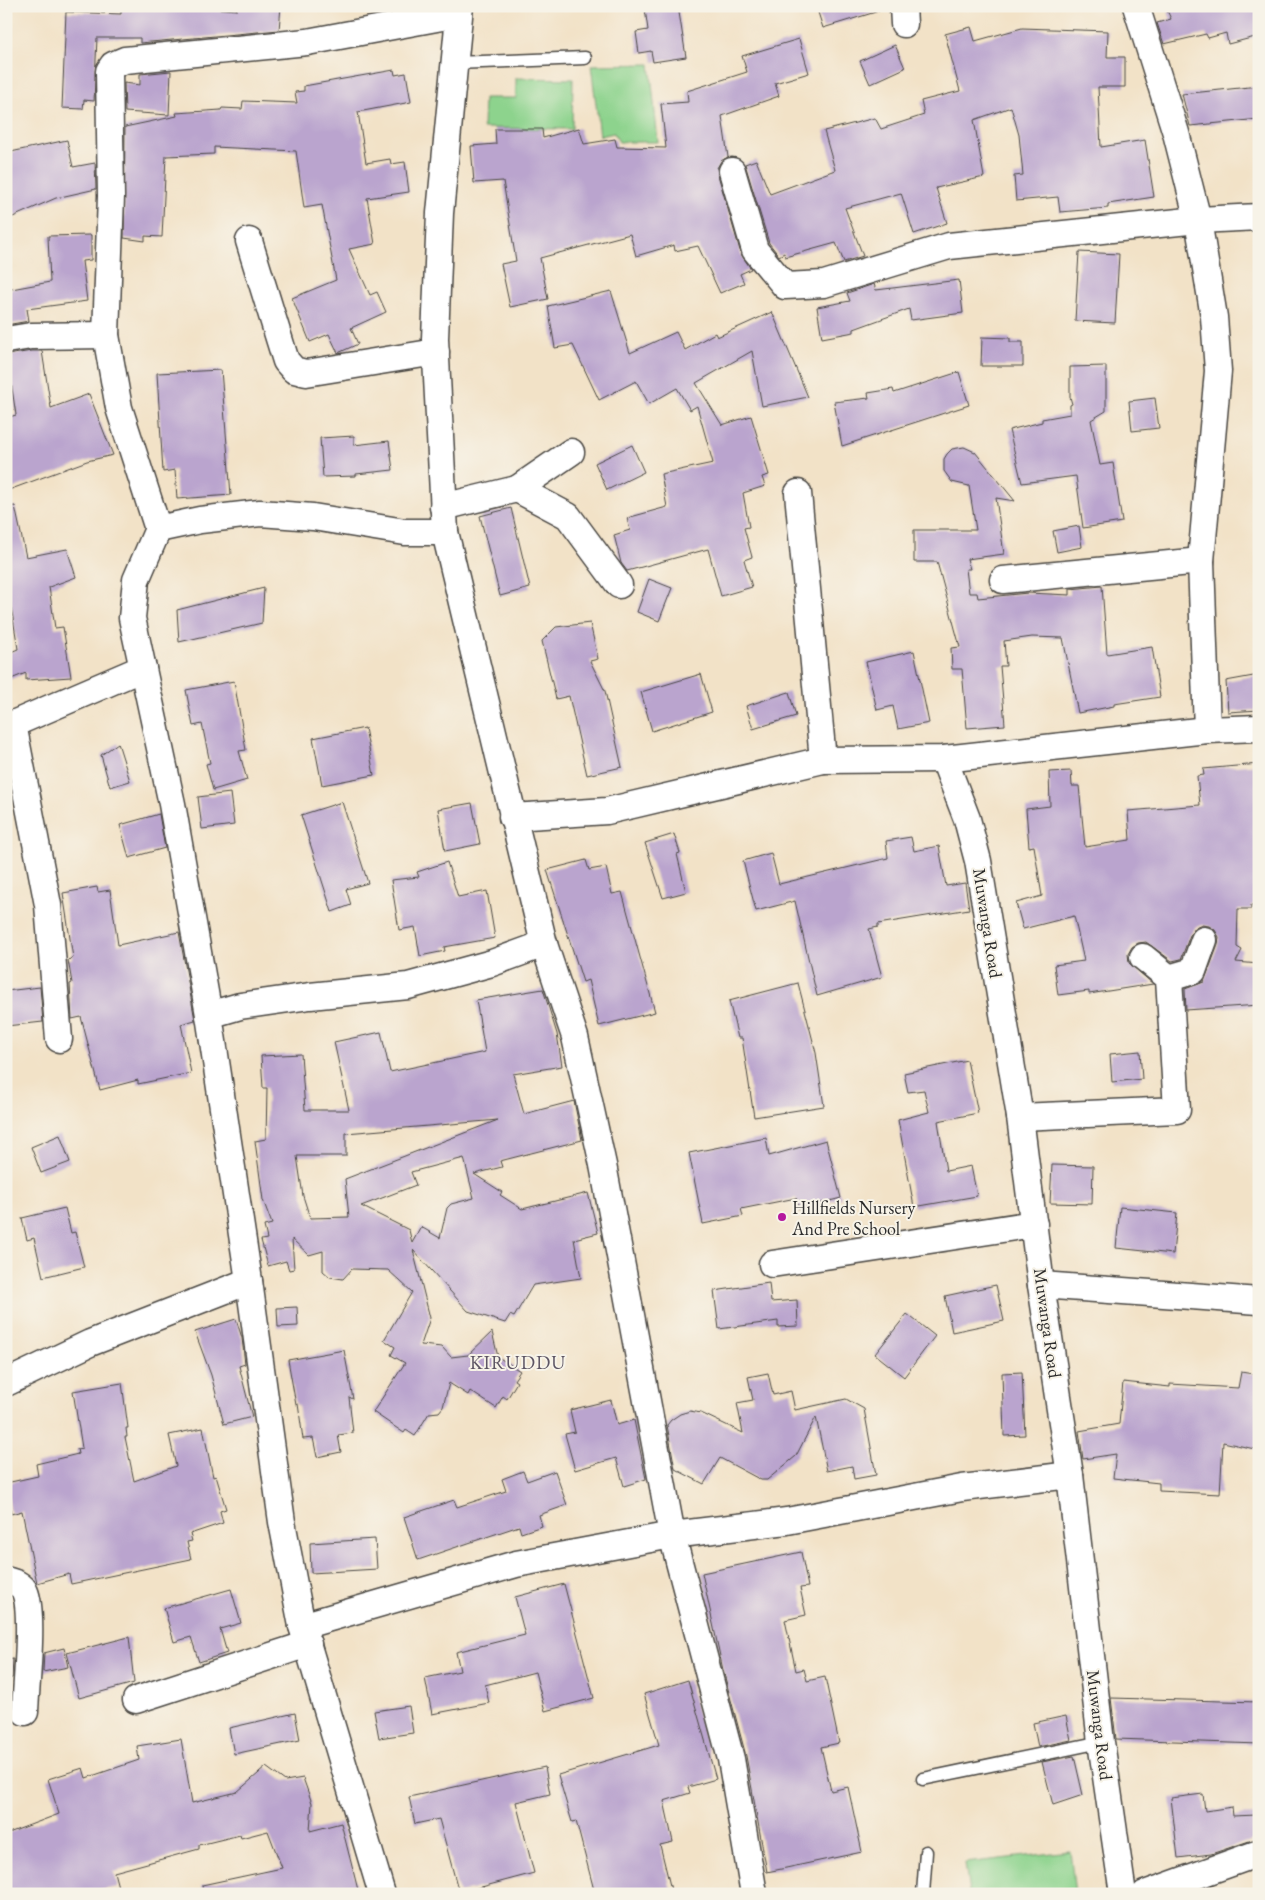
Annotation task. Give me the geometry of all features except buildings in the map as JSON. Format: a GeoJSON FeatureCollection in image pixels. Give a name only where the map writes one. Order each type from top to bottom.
{"type":"FeatureCollection","features":[{"type":"Feature","properties":{"kind":"street"},"geometry":{"type":"LineString","coordinates":[[1136,6],[1176,133],[1198,220],[1214,317],[1218,371],[1200,561],[1207,730]]}},
{"type":"Feature","properties":{"kind":"street"},"geometry":{"type":"LineString","coordinates":[[382,1894],[305,1635],[282,1522],[250,1281],[209,1015],[172,804],[132,618],[136,580],[158,530],[119,408],[106,335],[111,196],[109,71],[113,65],[125,60],[307,42],[459,10],[440,214],[436,352],[445,532],[544,944],[575,1037],[603,1165],[672,1535],[731,1759],[754,1894]]}},
{"type":"Feature","properties":{"kind":"street"},"geometry":{"type":"LineString","coordinates":[[732,170],[755,250],[785,286],[824,284],[949,246],[1198,220],[1259,217]]}},
{"type":"Feature","properties":{"kind":"street"},"geometry":{"type":"LineString","coordinates":[[249,241],[286,361],[294,370],[306,373],[436,352]]}},
{"type":"Feature","properties":{"kind":"street"},"geometry":{"type":"LineString","coordinates":[[6,340],[31,336],[106,335]]}},
{"type":"Feature","properties":{"kind":"street"},"geometry":{"type":"LineString","coordinates":[[443,507],[517,489],[571,452]]}},
{"type":"Feature","properties":{"kind":"street"},"geometry":{"type":"LineString","coordinates":[[517,489],[568,516],[619,584]]}},
{"type":"Feature","properties":{"kind":"street"},"geometry":{"type":"LineString","coordinates":[[798,493],[824,760]]}},
{"type":"Feature","properties":{"kind":"street"},"geometry":{"type":"LineString","coordinates":[[158,530],[200,520],[260,513],[313,517],[406,532],[445,532]]}},
{"type":"Feature","properties":{"kind":"street"},"geometry":{"type":"LineString","coordinates":[[1003,580],[1200,561]]}},
{"type":"Feature","properties":{"kind":"street"},"geometry":{"type":"LineString","coordinates":[[59,1038],[48,906],[10,725],[143,668]]}},
{"type":"Feature","properties":{"kind":"street"},"geometry":{"type":"LineString","coordinates":[[512,817],[607,811],[824,760],[944,758],[1207,730],[1259,728]]}},
{"type":"Feature","properties":{"kind":"street","name":"Muwanga Road"},"geometry":{"type":"LineString","coordinates":[[944,758],[967,819],[978,861],[1020,1117],[1070,1475],[1101,1742],[1123,1894]]}},
{"type":"Feature","properties":{"kind":"street"},"geometry":{"type":"LineString","coordinates":[[1169,978],[1192,971],[1204,940]]}},
{"type":"Feature","properties":{"kind":"street"},"geometry":{"type":"LineString","coordinates":[[209,1015],[240,1006],[301,997],[408,986],[492,964],[544,944]]}},
{"type":"Feature","properties":{"kind":"street"},"geometry":{"type":"LineString","coordinates":[[1020,1117],[1177,1110],[1169,978],[1143,957]]}},
{"type":"Feature","properties":{"kind":"street"},"geometry":{"type":"LineString","coordinates":[[772,1264],[1034,1224]]}},
{"type":"Feature","properties":{"kind":"street"},"geometry":{"type":"LineString","coordinates":[[6,1383],[90,1343],[250,1281]]}},
{"type":"Feature","properties":{"kind":"street"},"geometry":{"type":"LineString","coordinates":[[1042,1285],[1259,1301]]}},
{"type":"Feature","properties":{"kind":"street"},"geometry":{"type":"LineString","coordinates":[[136,1700],[305,1635],[516,1564],[672,1535],[787,1521],[962,1488],[1070,1475]]}},
{"type":"Feature","properties":{"kind":"street"},"geometry":{"type":"LineString","coordinates":[[6,1580],[18,1584],[24,1590],[28,1602],[25,1712]]}},
{"type":"Feature","properties":{"kind":"street"},"geometry":{"type":"LineString","coordinates":[[1145,1894],[1259,1853]]}},
{"type":"Feature","properties":{"kind":"lane"},"geometry":{"type":"LineString","coordinates":[[454,63],[585,58]]}},
{"type":"Feature","properties":{"kind":"lane"},"geometry":{"type":"LineString","coordinates":[[923,1779],[1101,1742]]}},
{"type":"Feature","properties":{"kind":"lane"},"geometry":{"type":"LineString","coordinates":[[923,1894],[926,1852]]}},
{"type":"Feature","properties":{"kind":"green space"},"geometry":{"type":"Polygon","coordinates":[[[650,64],[658,142],[619,142],[614,133],[600,136],[591,65],[650,64]]]}},
{"type":"Feature","properties":{"kind":"green space"},"geometry":{"type":"Polygon","coordinates":[[[516,78],[573,79],[572,129],[483,128],[484,98],[516,98],[516,78]]]}},
{"type":"Feature","properties":{"kind":"green space"},"geometry":{"type":"Polygon","coordinates":[[[1070,1851],[1075,1894],[969,1894],[965,1863],[1070,1851]]]}},
{"type":"Feature","properties":{"kind":"place","name":"Hillfields Nursery And Pre School"},"geometry":{"type":"Point","coordinates":[782,1217]}},
{"type":"Feature","properties":{"kind":"district","name":"KIRUDDU"},"geometry":{"type":"Point","coordinates":[518,1362]}}]}
